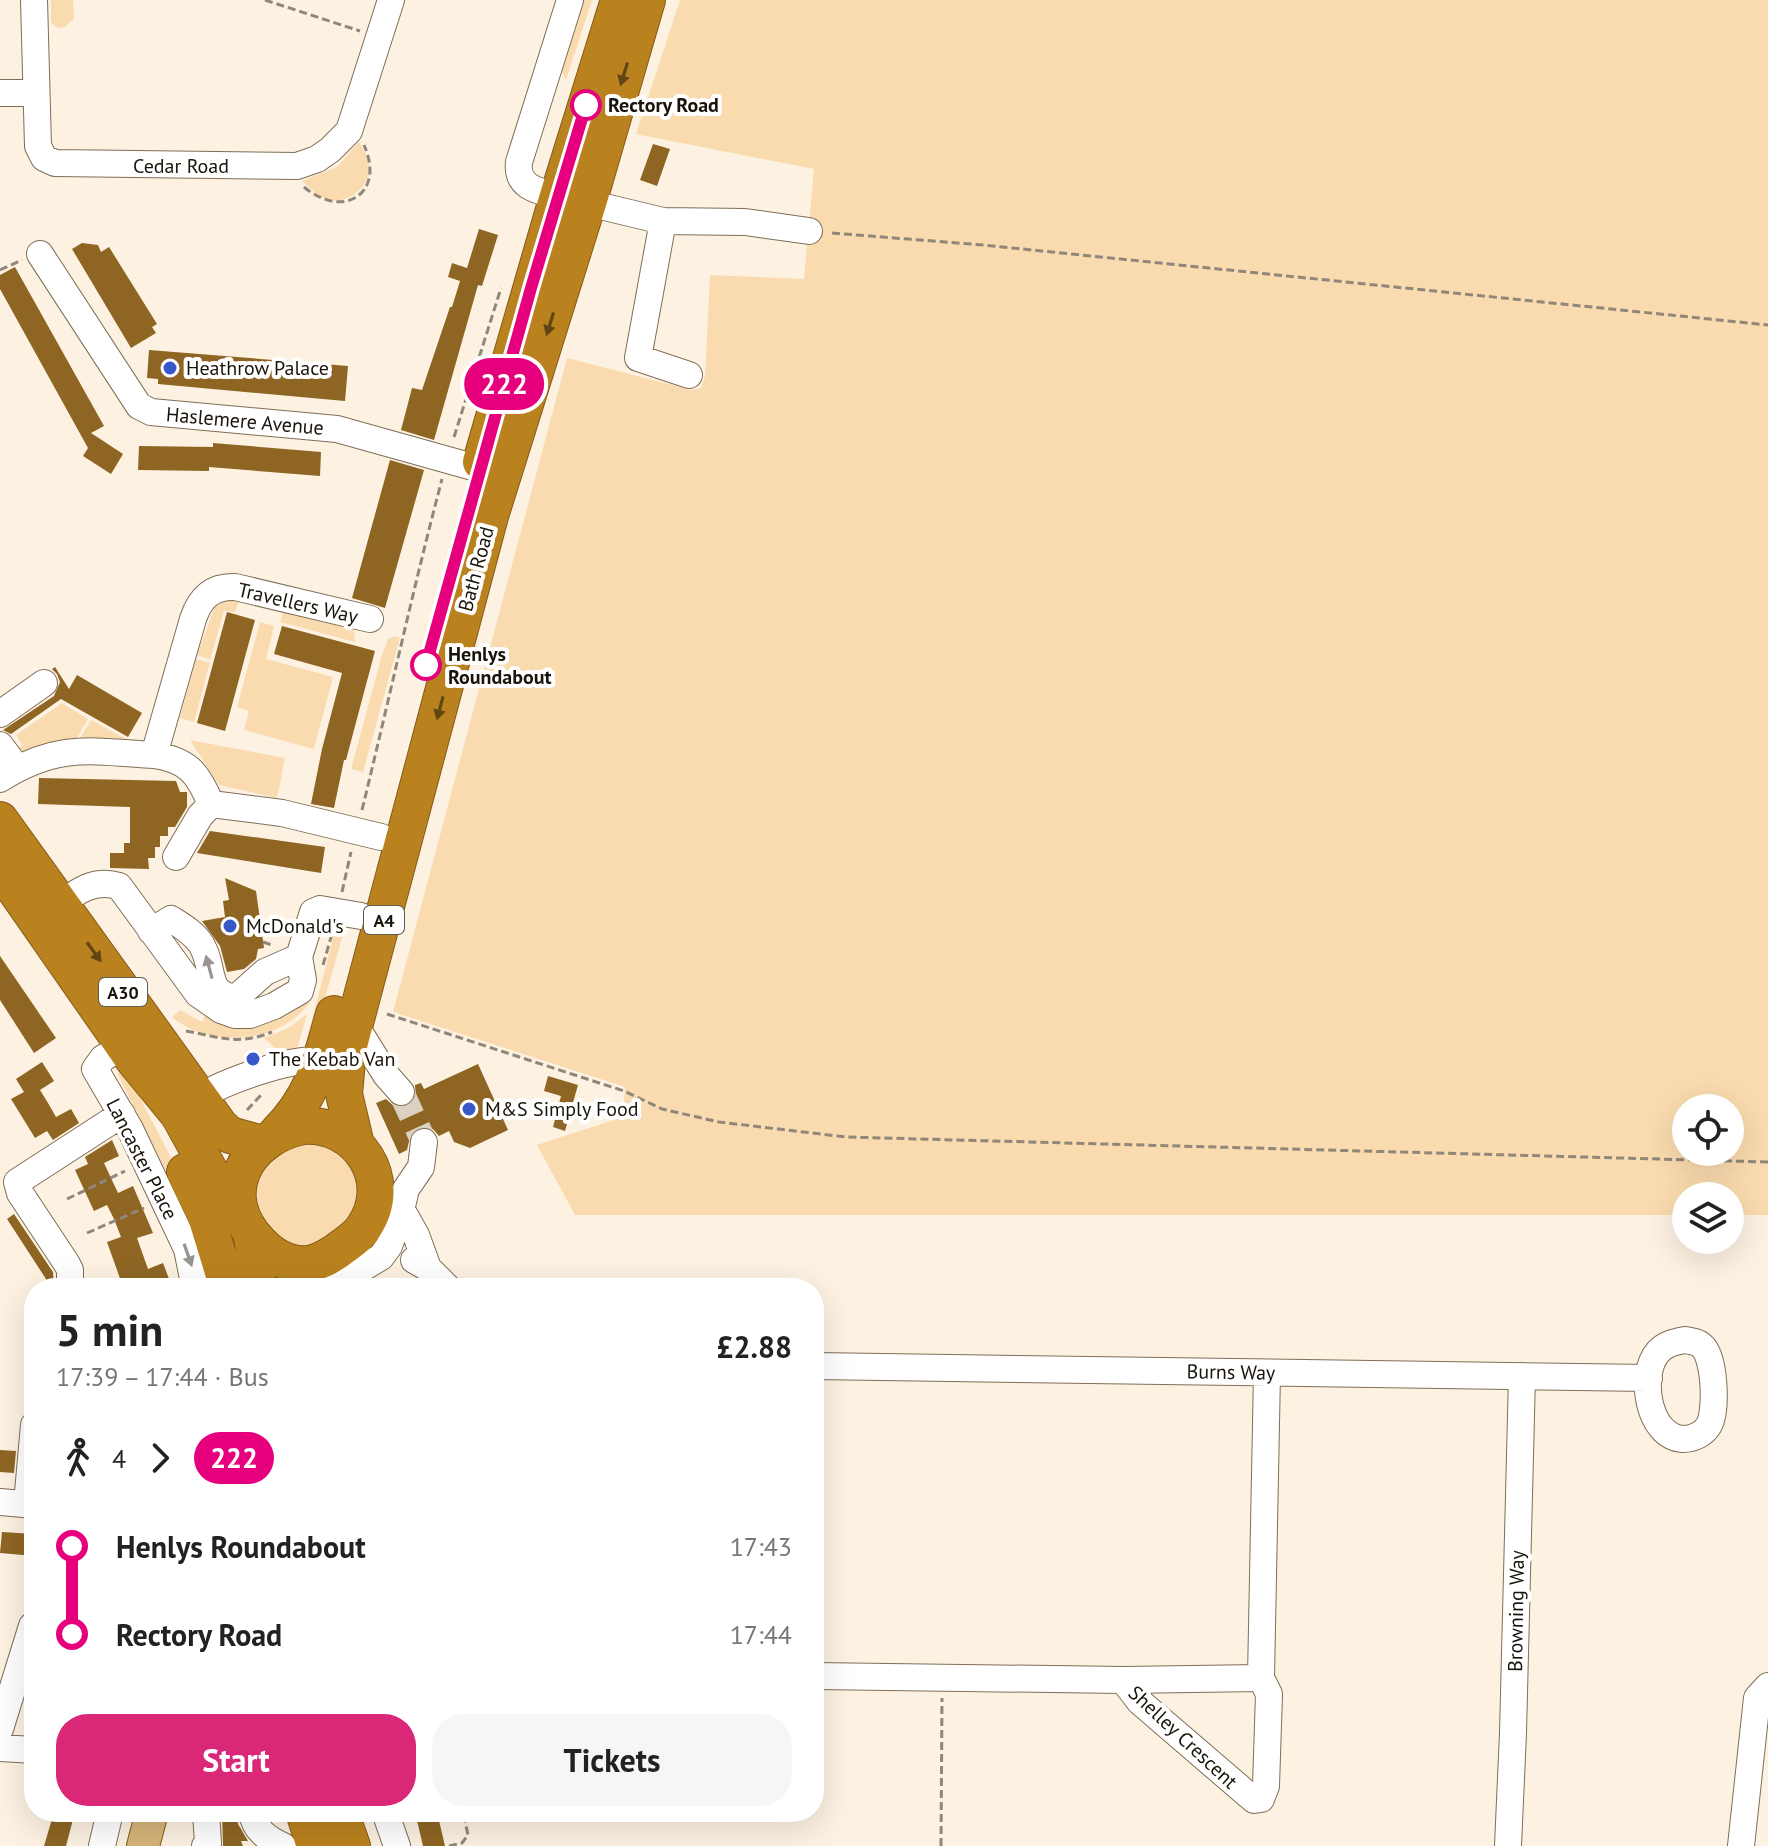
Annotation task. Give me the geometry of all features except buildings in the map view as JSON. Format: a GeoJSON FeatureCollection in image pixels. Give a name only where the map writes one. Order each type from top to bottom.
{"type":"FeatureCollection","features":[{"type":"Feature","properties":{"kind":"highway","name":"Bath Road"},"geometry":{"type":"LineString","coordinates":[[260,1132],[307,1096],[371,1019],[490,516],[573,200],[619,0]]}},
{"type":"Feature","properties":{"kind":"highway","name":"Bath Road"},"geometry":{"type":"LineString","coordinates":[[364,1158],[344,1094],[332,1069],[349,914],[463,464],[573,200],[647,0]]}},
{"type":"Feature","properties":{"kind":"highway","name":"A30"},"geometry":{"type":"LineString","coordinates":[[0,820],[217,1122],[230,1135],[260,1132]]}},
{"type":"Feature","properties":{"kind":"highway","name":"A30"},"geometry":{"type":"LineString","coordinates":[[0,868],[128,1052],[179,1115],[226,1201],[247,1227]]}},
{"type":"Feature","properties":{"kind":"highway"},"geometry":{"type":"LineString","coordinates":[[128,1052],[206,1216],[225,1278]]}},
{"type":"Feature","properties":{"kind":"highway"},"geometry":{"type":"LineString","coordinates":[[256,1278],[247,1227],[238,1201],[240,1176],[260,1132],[303,1126],[338,1131],[364,1158],[373,1206],[365,1227],[374,1248],[319,1278]]}},
{"type":"Feature","properties":{"kind":"highway"},"geometry":{"type":"LineString","coordinates":[[247,1227],[269,1253],[285,1261],[302,1264],[316,1278]]}},
{"type":"Feature","properties":{"kind":"highway"},"geometry":{"type":"LineString","coordinates":[[307,1822],[315,1846]]}},
{"type":"Feature","properties":{"kind":"highway"},"geometry":{"type":"LineString","coordinates":[[344,1822],[352,1846]]}},
{"type":"Feature","properties":{"kind":"main road"},"geometry":{"type":"LineString","coordinates":[[143,1846],[149,1822]]}},
{"type":"Feature","properties":{"kind":"street"},"geometry":{"type":"LineString","coordinates":[[0,93],[36,93],[34,0]]}},
{"type":"Feature","properties":{"kind":"street"},"geometry":{"type":"LineString","coordinates":[[349,131],[391,0]]}},
{"type":"Feature","properties":{"kind":"street"},"geometry":{"type":"LineString","coordinates":[[570,0],[519,162],[518,174],[524,184],[573,200],[663,221],[745,222],[809,231]]}},
{"type":"Feature","properties":{"kind":"street","name":"Cedar Road"},"geometry":{"type":"LineString","coordinates":[[36,93],[38,146],[44,158],[55,163],[297,166],[317,159],[349,131]]}},
{"type":"Feature","properties":{"kind":"street"},"geometry":{"type":"LineString","coordinates":[[663,221],[638,358],[689,375]]}},
{"type":"Feature","properties":{"kind":"street","name":"Haslemere Avenue"},"geometry":{"type":"LineString","coordinates":[[40,254],[139,406],[151,412],[337,429],[463,464]]}},
{"type":"Feature","properties":{"kind":"street","name":"Travellers Way"},"geometry":{"type":"LineString","coordinates":[[154,755],[196,608],[201,599],[219,587],[235,587],[370,619]]}},
{"type":"Feature","properties":{"kind":"street"},"geometry":{"type":"LineString","coordinates":[[0,714],[44,683]]}},
{"type":"Feature","properties":{"kind":"street"},"geometry":{"type":"LineString","coordinates":[[0,745],[8,774],[53,754],[74,750],[172,757],[186,765],[203,786],[211,804]]}},
{"type":"Feature","properties":{"kind":"street"},"geometry":{"type":"LineString","coordinates":[[211,804],[282,813],[369,835]]}},
{"type":"Feature","properties":{"kind":"street"},"geometry":{"type":"LineString","coordinates":[[176,857],[200,816],[211,804]]}},
{"type":"Feature","properties":{"kind":"street"},"geometry":{"type":"LineString","coordinates":[[60,905],[87,886],[115,885],[198,994],[221,1010],[235,1015],[260,1012],[298,993],[303,980],[302,963],[313,912],[320,909],[349,914]]}},
{"type":"Feature","properties":{"kind":"street"},"geometry":{"type":"LineString","coordinates":[[151,931],[168,919],[191,933],[208,960],[216,990],[244,1002],[263,995],[302,963]]}},
{"type":"Feature","properties":{"kind":"street"},"geometry":{"type":"LineString","coordinates":[[200,1097],[215,1087],[300,1060],[394,1083],[371,1019]]}},
{"type":"Feature","properties":{"kind":"street","name":"Lancaster Place"},"geometry":{"type":"LineString","coordinates":[[128,1052],[103,1058],[95,1067],[122,1114],[187,1249],[193,1278]]}},
{"type":"Feature","properties":{"kind":"street"},"geometry":{"type":"LineString","coordinates":[[70,1278],[67,1264],[20,1193],[17,1182],[122,1114]]}},
{"type":"Feature","properties":{"kind":"street"},"geometry":{"type":"LineString","coordinates":[[424,1142],[421,1167],[406,1189],[399,1219],[374,1248],[428,1268],[438,1278]]}},
{"type":"Feature","properties":{"kind":"street"},"geometry":{"type":"LineString","coordinates":[[364,1158],[400,1207],[416,1235],[428,1268]]}},
{"type":"Feature","properties":{"kind":"street","name":"Burns Way"},"geometry":{"type":"LineString","coordinates":[[824,1366],[1649,1378]]}},
{"type":"Feature","properties":{"kind":"street","name":"Shelley Crescent"},"geometry":{"type":"LineString","coordinates":[[1123,1680],[1140,1702],[1254,1800],[1261,1799],[1266,1786],[1269,1694],[1261,1678],[1267,1373]]}},
{"type":"Feature","properties":{"kind":"street","name":"Browning Way"},"geometry":{"type":"LineString","coordinates":[[1508,1846],[1522,1376]]}},
{"type":"Feature","properties":{"kind":"street"},"geometry":{"type":"LineString","coordinates":[[0,1502],[24,1504]]}},
{"type":"Feature","properties":{"kind":"street"},"geometry":{"type":"LineString","coordinates":[[0,1729],[24,1652]]}},
{"type":"Feature","properties":{"kind":"street","name":"Shelley Crescent"},"geometry":{"type":"LineString","coordinates":[[824,1676],[1123,1680],[1261,1678]]}},
{"type":"Feature","properties":{"kind":"street"},"geometry":{"type":"LineString","coordinates":[[1741,1846],[1757,1698],[1768,1686]]}},
{"type":"Feature","properties":{"kind":"street"},"geometry":{"type":"LineString","coordinates":[[0,1748],[24,1749]]}},
{"type":"Feature","properties":{"kind":"street"},"geometry":{"type":"LineString","coordinates":[[102,1846],[108,1822]]}},
{"type":"Feature","properties":{"kind":"street"},"geometry":{"type":"LineString","coordinates":[[205,1846],[208,1843],[207,1822]]}},
{"type":"Feature","properties":{"kind":"street"},"geometry":{"type":"LineString","coordinates":[[255,1822],[263,1834],[283,1846]]}},
{"type":"Feature","properties":{"kind":"street"},"geometry":{"type":"LineString","coordinates":[[389,1822],[397,1846]]}},
{"type":"Feature","properties":{"kind":"path"},"geometry":{"type":"LineString","coordinates":[[265,0],[378,37]]}},
{"type":"Feature","properties":{"kind":"path"},"geometry":{"type":"LineString","coordinates":[[297,166],[300,184],[315,197],[329,203],[342,203],[357,197],[371,173],[370,159],[362,141],[349,131]]}},
{"type":"Feature","properties":{"kind":"path"},"geometry":{"type":"LineString","coordinates":[[809,231],[983,245],[1768,325]]}},
{"type":"Feature","properties":{"kind":"path"},"geometry":{"type":"LineString","coordinates":[[302,963],[349,914],[369,835],[411,598],[463,464],[504,279]]}},
{"type":"Feature","properties":{"kind":"path"},"geometry":{"type":"LineString","coordinates":[[371,1019],[624,1091],[662,1109],[719,1122],[846,1137],[1768,1162]]}},
{"type":"Feature","properties":{"kind":"path"},"geometry":{"type":"LineString","coordinates":[[260,1132],[266,1089]]}},
{"type":"Feature","properties":{"kind":"path"},"geometry":{"type":"LineString","coordinates":[[67,1199],[112,1177]]}},
{"type":"Feature","properties":{"kind":"path"},"geometry":{"type":"LineString","coordinates":[[87,1233],[147,1207]]}},
{"type":"Feature","properties":{"kind":"path"},"geometry":{"type":"LineString","coordinates":[[941,1846],[942,1678]]}},
{"type":"Feature","properties":{"kind":"path"},"geometry":{"type":"LineString","coordinates":[[449,1846],[462,1843],[468,1835],[465,1822]]}},
{"type":"Feature","properties":{"kind":"shaded area"},"geometry":{"type":"Polygon","coordinates":[[[51,0],[73,0],[74,19],[65,27],[58,28],[51,23],[51,0]]]}},
{"type":"Feature","properties":{"kind":"shaded area"},"geometry":{"type":"Polygon","coordinates":[[[580,0],[592,0],[566,80],[559,67],[580,0]]]}},
{"type":"Feature","properties":{"kind":"shaded area"},"geometry":{"type":"Polygon","coordinates":[[[680,0],[1768,0],[1768,1215],[1744,1215],[1744,1182],[1672,1182],[1672,1215],[575,1215],[537,1145],[623,1117],[625,1087],[393,1012],[567,358],[692,390],[701,388],[705,376],[710,275],[804,279],[814,169],[636,134],[680,0]]]}},
{"type":"Feature","properties":{"kind":"shaded area"},"geometry":{"type":"Polygon","coordinates":[[[359,142],[367,156],[368,177],[353,195],[345,199],[325,199],[302,181],[337,167],[359,142]]]}},
{"type":"Feature","properties":{"kind":"shaded area"},"geometry":{"type":"Polygon","coordinates":[[[230,600],[239,601],[235,612],[224,611],[210,660],[197,655],[215,606],[230,600]]]}},
{"type":"Feature","properties":{"kind":"shaded area"},"geometry":{"type":"Polygon","coordinates":[[[283,611],[350,626],[354,629],[355,642],[280,622],[283,611]]]}},
{"type":"Feature","properties":{"kind":"shaded area"},"geometry":{"type":"Polygon","coordinates":[[[260,622],[274,626],[266,659],[333,677],[314,749],[244,730],[249,711],[237,707],[260,622]]]}},
{"type":"Feature","properties":{"kind":"shaded area"},"geometry":{"type":"Polygon","coordinates":[[[395,636],[400,638],[363,772],[351,769],[382,655],[388,639],[395,636]]]}},
{"type":"Feature","properties":{"kind":"shaded area"},"geometry":{"type":"Polygon","coordinates":[[[196,659],[210,663],[194,722],[180,718],[196,659]]]}},
{"type":"Feature","properties":{"kind":"shaded area"},"geometry":{"type":"Polygon","coordinates":[[[62,703],[88,719],[75,741],[47,744],[21,755],[16,750],[22,745],[16,735],[62,703]]]}},
{"type":"Feature","properties":{"kind":"shaded area"},"geometry":{"type":"Polygon","coordinates":[[[91,720],[126,739],[125,742],[79,740],[91,720]]]}},
{"type":"Feature","properties":{"kind":"shaded area"},"geometry":{"type":"Polygon","coordinates":[[[190,740],[285,758],[277,798],[219,785],[190,740]]]}},
{"type":"Feature","properties":{"kind":"shaded area"},"geometry":{"type":"Polygon","coordinates":[[[337,923],[343,929],[342,938],[312,1044],[304,1051],[337,923]]]}},
{"type":"Feature","properties":{"kind":"shaded area"},"geometry":{"type":"Polygon","coordinates":[[[306,1000],[310,1002],[281,1027],[244,1037],[205,1034],[172,1017],[180,1010],[202,1022],[205,1015],[306,1000]]]}},
{"type":"Feature","properties":{"kind":"shaded area"},"geometry":{"type":"Polygon","coordinates":[[[307,1014],[297,1049],[280,1053],[264,1038],[290,1027],[307,1014]]]}},
{"type":"Feature","properties":{"kind":"shaded area"},"geometry":{"type":"Polygon","coordinates":[[[117,1073],[129,1077],[177,1169],[166,1171],[117,1073]]]}},
{"type":"Feature","properties":{"kind":"shaded area"},"geometry":{"type":"Polygon","coordinates":[[[299,1143],[327,1146],[340,1154],[353,1172],[358,1195],[357,1206],[345,1226],[308,1249],[271,1241],[262,1222],[255,1191],[259,1171],[265,1162],[299,1143]]]}},
{"type":"Feature","properties":{"kind":"tunnel"},"geometry":{"type":"LineString","coordinates":[[401,1092],[424,1142]]}},
{"type":"Feature","properties":{"kind":"bus line","name":"222"},"geometry":{"type":"LineString","coordinates":[[426,665],[531,288],[586,105]]}},
{"type":"Feature","properties":{"kind":"place","name":"Rectory Road"},"geometry":{"type":"Point","coordinates":[586,105]}},
{"type":"Feature","properties":{"kind":"place","name":"Heathrow Palace"},"geometry":{"type":"Point","coordinates":[170,368]}},
{"type":"Feature","properties":{"kind":"place","name":"Henlys Roundabout"},"geometry":{"type":"Point","coordinates":[426,665]}},
{"type":"Feature","properties":{"kind":"place","name":"McDonald's"},"geometry":{"type":"Point","coordinates":[230,926]}},
{"type":"Feature","properties":{"kind":"place","name":"The Kebab Van"},"geometry":{"type":"Point","coordinates":[253,1059]}},
{"type":"Feature","properties":{"kind":"place","name":"M&S Simply Food"},"geometry":{"type":"Point","coordinates":[469,1109]}}]}
